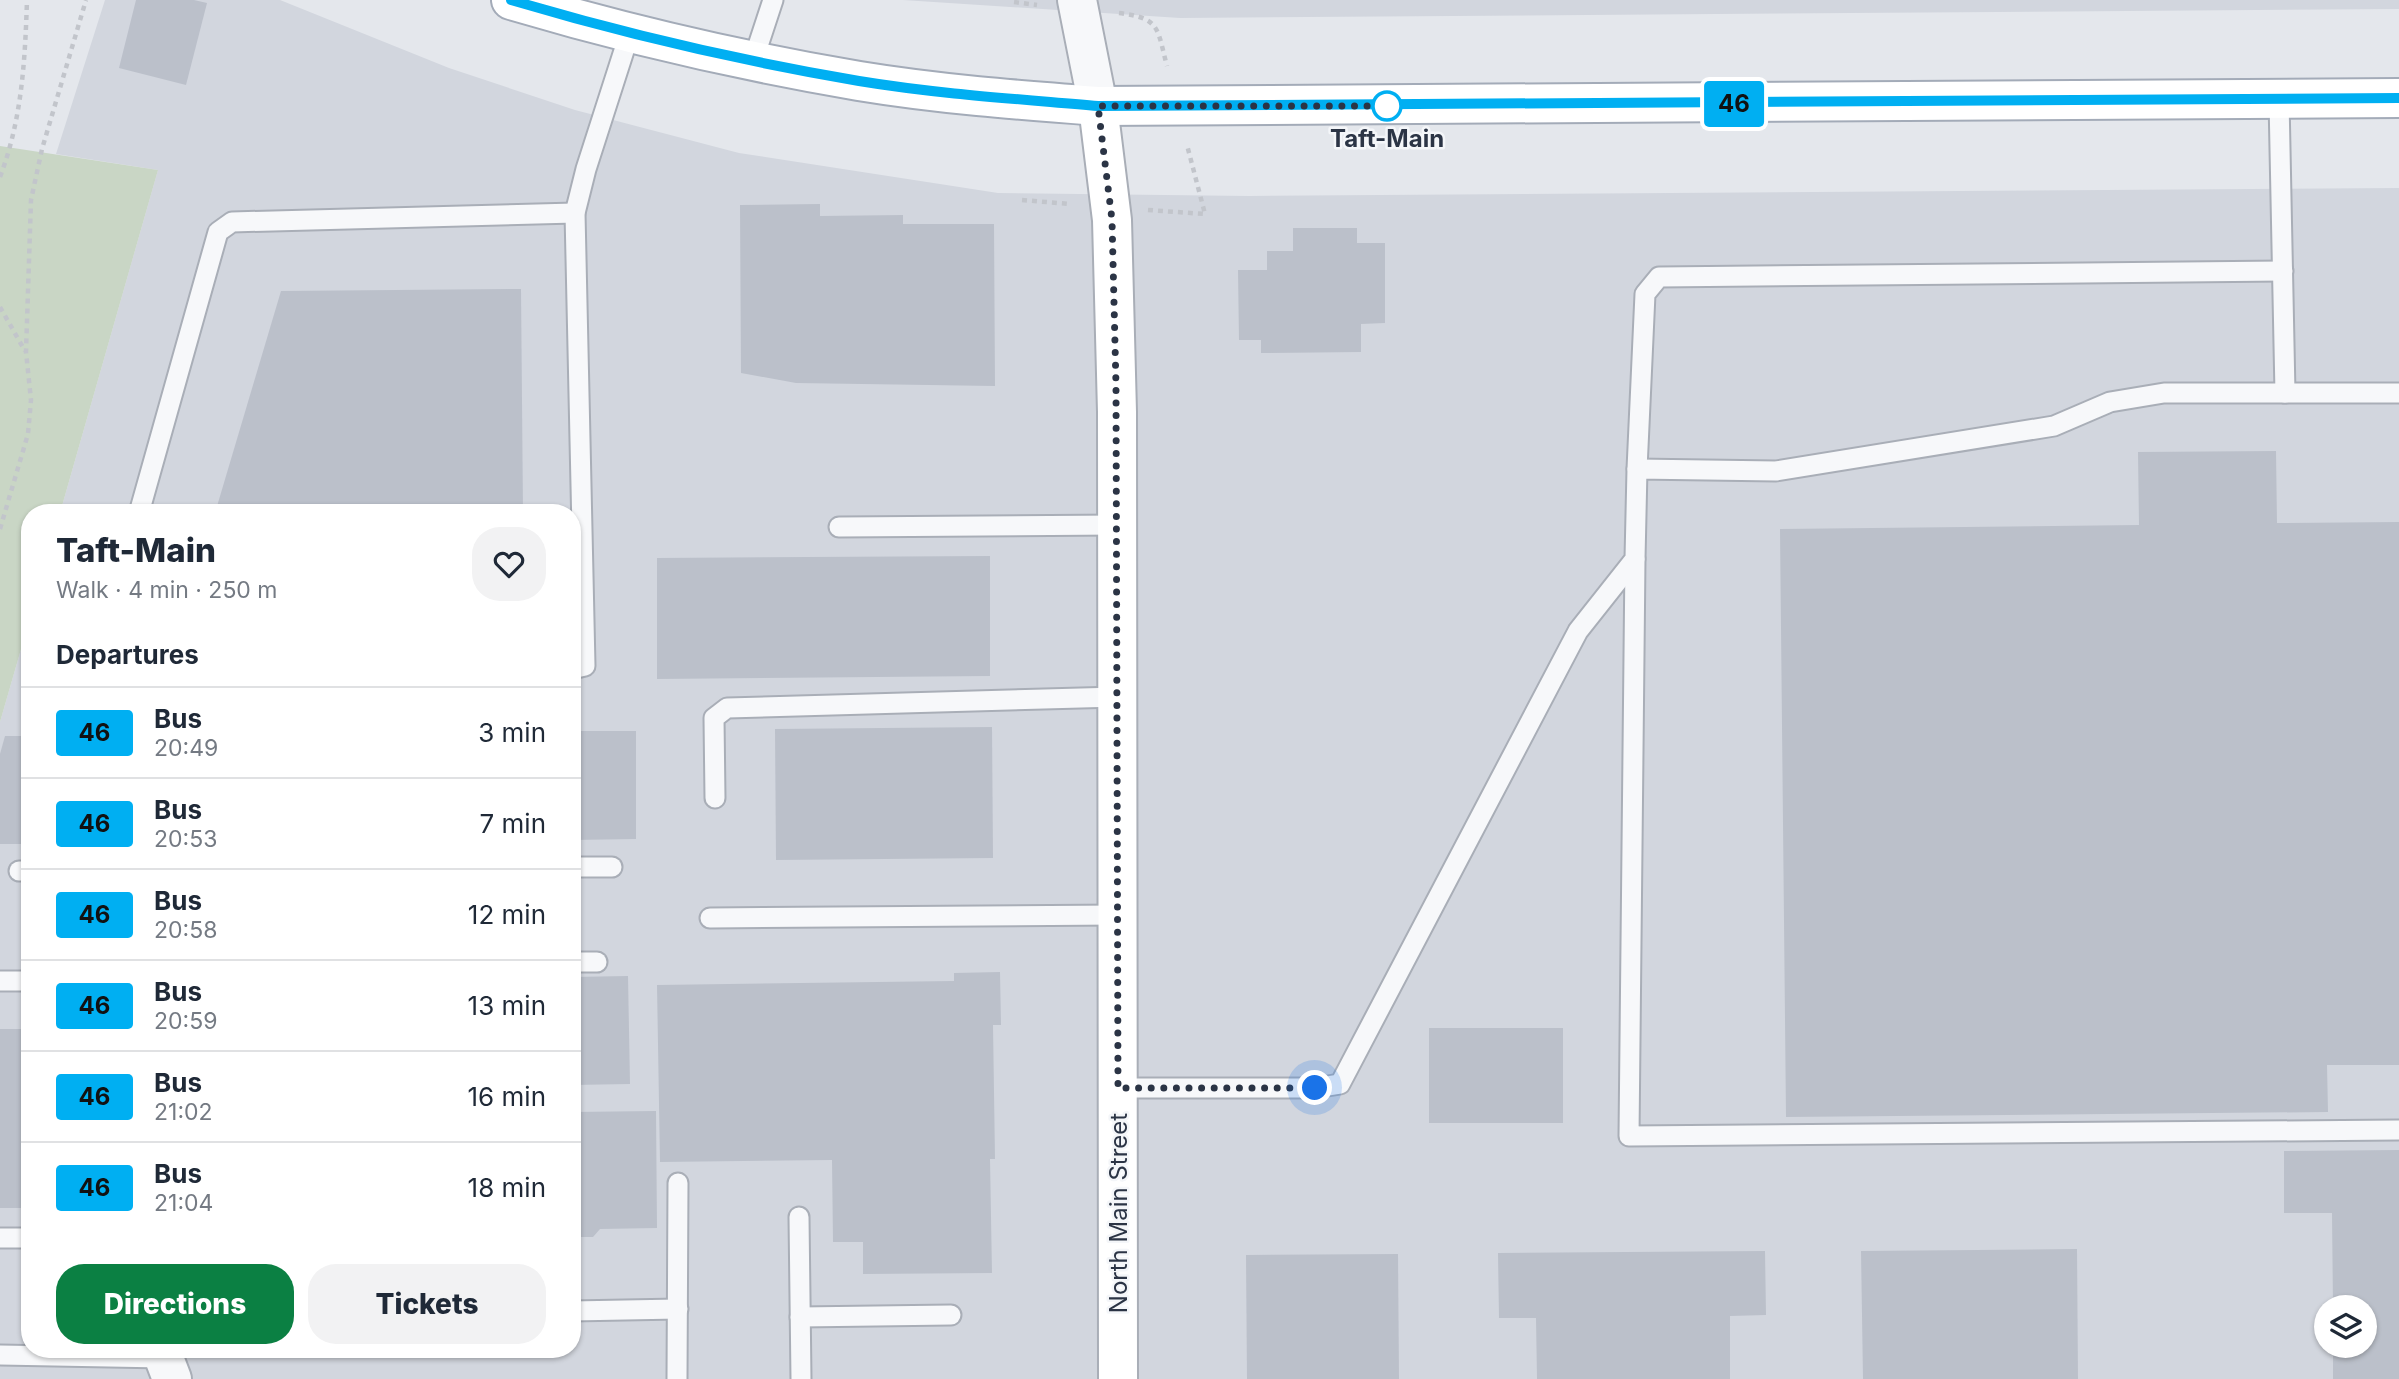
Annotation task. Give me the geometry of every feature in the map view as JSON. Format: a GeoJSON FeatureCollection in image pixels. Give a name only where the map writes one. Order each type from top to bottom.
{"type":"FeatureCollection","features":[{"type":"Feature","properties":{"kind":"main road"},"geometry":{"type":"LineString","coordinates":[[511,0],[629,32],[753,61],[929,90],[1098,106],[2399,98]]}},
{"type":"Feature","properties":{"kind":"main road","name":"North Main Street"},"geometry":{"type":"LineString","coordinates":[[1098,106],[1112,220],[1118,525],[1118,1379]]}},
{"type":"Feature","properties":{"kind":"street","name":"North Main Street"},"geometry":{"type":"LineString","coordinates":[[1077,0],[1098,106]]}},
{"type":"Feature","properties":{"kind":"lane"},"geometry":{"type":"LineString","coordinates":[[753,61],[773,0]]}},
{"type":"Feature","properties":{"kind":"lane"},"geometry":{"type":"LineString","coordinates":[[581,667],[585,666],[576,213],[586,169],[629,32]]}},
{"type":"Feature","properties":{"kind":"lane"},"geometry":{"type":"LineString","coordinates":[[2279,100],[2286,393]]}},
{"type":"Feature","properties":{"kind":"lane"},"geometry":{"type":"LineString","coordinates":[[142,504],[218,232],[232,222],[576,213]]}},
{"type":"Feature","properties":{"kind":"lane"},"geometry":{"type":"LineString","coordinates":[[2283,271],[1659,277],[1644,295],[1635,559],[1629,1136],[2399,1130]]}},
{"type":"Feature","properties":{"kind":"lane"},"geometry":{"type":"LineString","coordinates":[[1637,469],[1776,471],[2054,426],[2110,402],[2164,393],[2399,393]]}},
{"type":"Feature","properties":{"kind":"lane"},"geometry":{"type":"LineString","coordinates":[[839,527],[1118,525]]}},
{"type":"Feature","properties":{"kind":"lane"},"geometry":{"type":"LineString","coordinates":[[1118,1088],[1315,1088],[1340,1084],[1578,631],[1635,559]]}},
{"type":"Feature","properties":{"kind":"lane"},"geometry":{"type":"LineString","coordinates":[[715,798],[714,718],[727,708],[1118,697]]}},
{"type":"Feature","properties":{"kind":"lane"},"geometry":{"type":"LineString","coordinates":[[581,867],[612,867]]}},
{"type":"Feature","properties":{"kind":"lane"},"geometry":{"type":"LineString","coordinates":[[710,918],[1118,915]]}},
{"type":"Feature","properties":{"kind":"lane"},"geometry":{"type":"LineString","coordinates":[[581,962],[597,962]]}},
{"type":"Feature","properties":{"kind":"lane"},"geometry":{"type":"LineString","coordinates":[[0,981],[21,981]]}},
{"type":"Feature","properties":{"kind":"lane"},"geometry":{"type":"LineString","coordinates":[[677,1379],[678,1183]]}},
{"type":"Feature","properties":{"kind":"lane"},"geometry":{"type":"LineString","coordinates":[[799,1217],[801,1379]]}},
{"type":"Feature","properties":{"kind":"lane"},"geometry":{"type":"LineString","coordinates":[[0,1238],[21,1238]]}},
{"type":"Feature","properties":{"kind":"lane"},"geometry":{"type":"LineString","coordinates":[[581,1311],[678,1309]]}},
{"type":"Feature","properties":{"kind":"lane"},"geometry":{"type":"LineString","coordinates":[[800,1317],[951,1315]]}},
{"type":"Feature","properties":{"kind":"lane"},"geometry":{"type":"LineString","coordinates":[[0,1355],[21,1356]]}},
{"type":"Feature","properties":{"kind":"lane"},"geometry":{"type":"LineString","coordinates":[[72,1358],[167,1362]]}},
{"type":"Feature","properties":{"kind":"path"},"geometry":{"type":"LineString","coordinates":[[0,177],[18,124],[25,68],[27,0]]}},
{"type":"Feature","properties":{"kind":"path"},"geometry":{"type":"LineString","coordinates":[[0,529],[28,434],[31,400],[26,352],[31,200],[42,149],[86,0]]}},
{"type":"Feature","properties":{"kind":"path"},"geometry":{"type":"LineString","coordinates":[[0,307],[26,352]]}},
{"type":"Feature","properties":{"kind":"shaded area"},"geometry":{"type":"Polygon","coordinates":[[[105,0],[280,0],[449,68],[575,110],[739,153],[998,193],[1249,196],[2399,188],[2399,1379],[0,1379],[0,722],[21,649],[21,1358],[581,1358],[581,504],[63,504],[158,170],[56,154],[105,0]]]}},
{"type":"Feature","properties":{"kind":"shaded area"},"geometry":{"type":"Polygon","coordinates":[[[903,0],[2399,0],[2399,9],[1180,18],[903,0]]]}},
{"type":"Feature","properties":{"kind":"green space"},"geometry":{"type":"Polygon","coordinates":[[[0,146],[158,170],[63,504],[21,504],[21,649],[0,722],[0,146]]]}},
{"type":"Feature","properties":{"kind":"building"},"geometry":{"type":"Polygon","coordinates":[[[136,0],[194,0],[207,3],[186,85],[119,68],[136,0]]]}},
{"type":"Feature","properties":{"kind":"building"},"geometry":{"type":"Polygon","coordinates":[[[820,204],[820,216],[903,215],[903,224],[994,224],[995,386],[796,383],[741,373],[740,205],[820,204]]]}},
{"type":"Feature","properties":{"kind":"building"},"geometry":{"type":"Polygon","coordinates":[[[1293,228],[1357,228],[1357,243],[1385,243],[1385,323],[1361,324],[1361,352],[1261,353],[1261,340],[1239,340],[1238,270],[1267,270],[1267,251],[1293,251],[1293,228]]]}},
{"type":"Feature","properties":{"kind":"building"},"geometry":{"type":"Polygon","coordinates":[[[521,289],[523,504],[218,504],[281,291],[521,289]]]}},
{"type":"Feature","properties":{"kind":"building"},"geometry":{"type":"Polygon","coordinates":[[[2276,451],[2277,523],[2399,522],[2399,1065],[2327,1065],[2328,1112],[1786,1117],[1780,529],[2139,525],[2138,452],[2276,451]]]}},
{"type":"Feature","properties":{"kind":"building"},"geometry":{"type":"Polygon","coordinates":[[[990,556],[990,676],[657,679],[657,558],[990,556]]]}},
{"type":"Feature","properties":{"kind":"building"},"geometry":{"type":"Polygon","coordinates":[[[992,727],[993,858],[776,860],[775,729],[992,727]]]}},
{"type":"Feature","properties":{"kind":"building"},"geometry":{"type":"Polygon","coordinates":[[[581,731],[636,731],[636,839],[581,840],[581,731]]]}},
{"type":"Feature","properties":{"kind":"building"},"geometry":{"type":"Polygon","coordinates":[[[5,736],[21,736],[21,844],[0,844],[0,754],[5,736]]]}},
{"type":"Feature","properties":{"kind":"building"},"geometry":{"type":"Polygon","coordinates":[[[1000,972],[1001,1025],[993,1025],[995,1159],[990,1159],[992,1273],[863,1274],[863,1242],[833,1242],[832,1160],[660,1162],[657,985],[954,981],[954,973],[1000,972]]]}},
{"type":"Feature","properties":{"kind":"building"},"geometry":{"type":"Polygon","coordinates":[[[628,976],[630,1084],[581,1085],[581,977],[628,976]]]}},
{"type":"Feature","properties":{"kind":"building"},"geometry":{"type":"Polygon","coordinates":[[[1429,1028],[1563,1028],[1563,1123],[1429,1123],[1429,1028]]]}},
{"type":"Feature","properties":{"kind":"building"},"geometry":{"type":"Polygon","coordinates":[[[0,1029],[21,1029],[21,1208],[0,1208],[0,1029]]]}},
{"type":"Feature","properties":{"kind":"building"},"geometry":{"type":"Polygon","coordinates":[[[656,1111],[657,1228],[600,1229],[593,1237],[581,1237],[581,1112],[656,1111]]]}},
{"type":"Feature","properties":{"kind":"building"},"geometry":{"type":"Polygon","coordinates":[[[2399,1150],[2399,1379],[2333,1379],[2333,1358],[2377,1358],[2377,1295],[2333,1295],[2332,1213],[2284,1213],[2284,1151],[2399,1150]]]}},
{"type":"Feature","properties":{"kind":"building"},"geometry":{"type":"Polygon","coordinates":[[[2077,1249],[2078,1379],[1863,1379],[1861,1251],[2077,1249]]]}},
{"type":"Feature","properties":{"kind":"building"},"geometry":{"type":"Polygon","coordinates":[[[1765,1251],[1766,1315],[1730,1316],[1730,1379],[1537,1379],[1536,1318],[1499,1318],[1498,1253],[1765,1251]]]}},
{"type":"Feature","properties":{"kind":"building"},"geometry":{"type":"Polygon","coordinates":[[[1398,1254],[1399,1379],[1247,1379],[1246,1255],[1398,1254]]]}},
{"type":"Feature","properties":{"kind":"bus line","name":"46"},"geometry":{"type":"LineString","coordinates":[[511,0],[557,14],[753,61],[860,81],[970,96],[1098,106],[2399,98]]}},
{"type":"Feature","properties":{"kind":"place","name":"Taft-Main"},"geometry":{"type":"Point","coordinates":[1387,106]}},
{"type":"Feature","properties":{"kind":"route"},"geometry":{"type":"LineString","coordinates":[[1315,1088],[1118,1088],[1116,385],[1112,220],[1098,106],[1392,106],[1387,106]]}}]}
